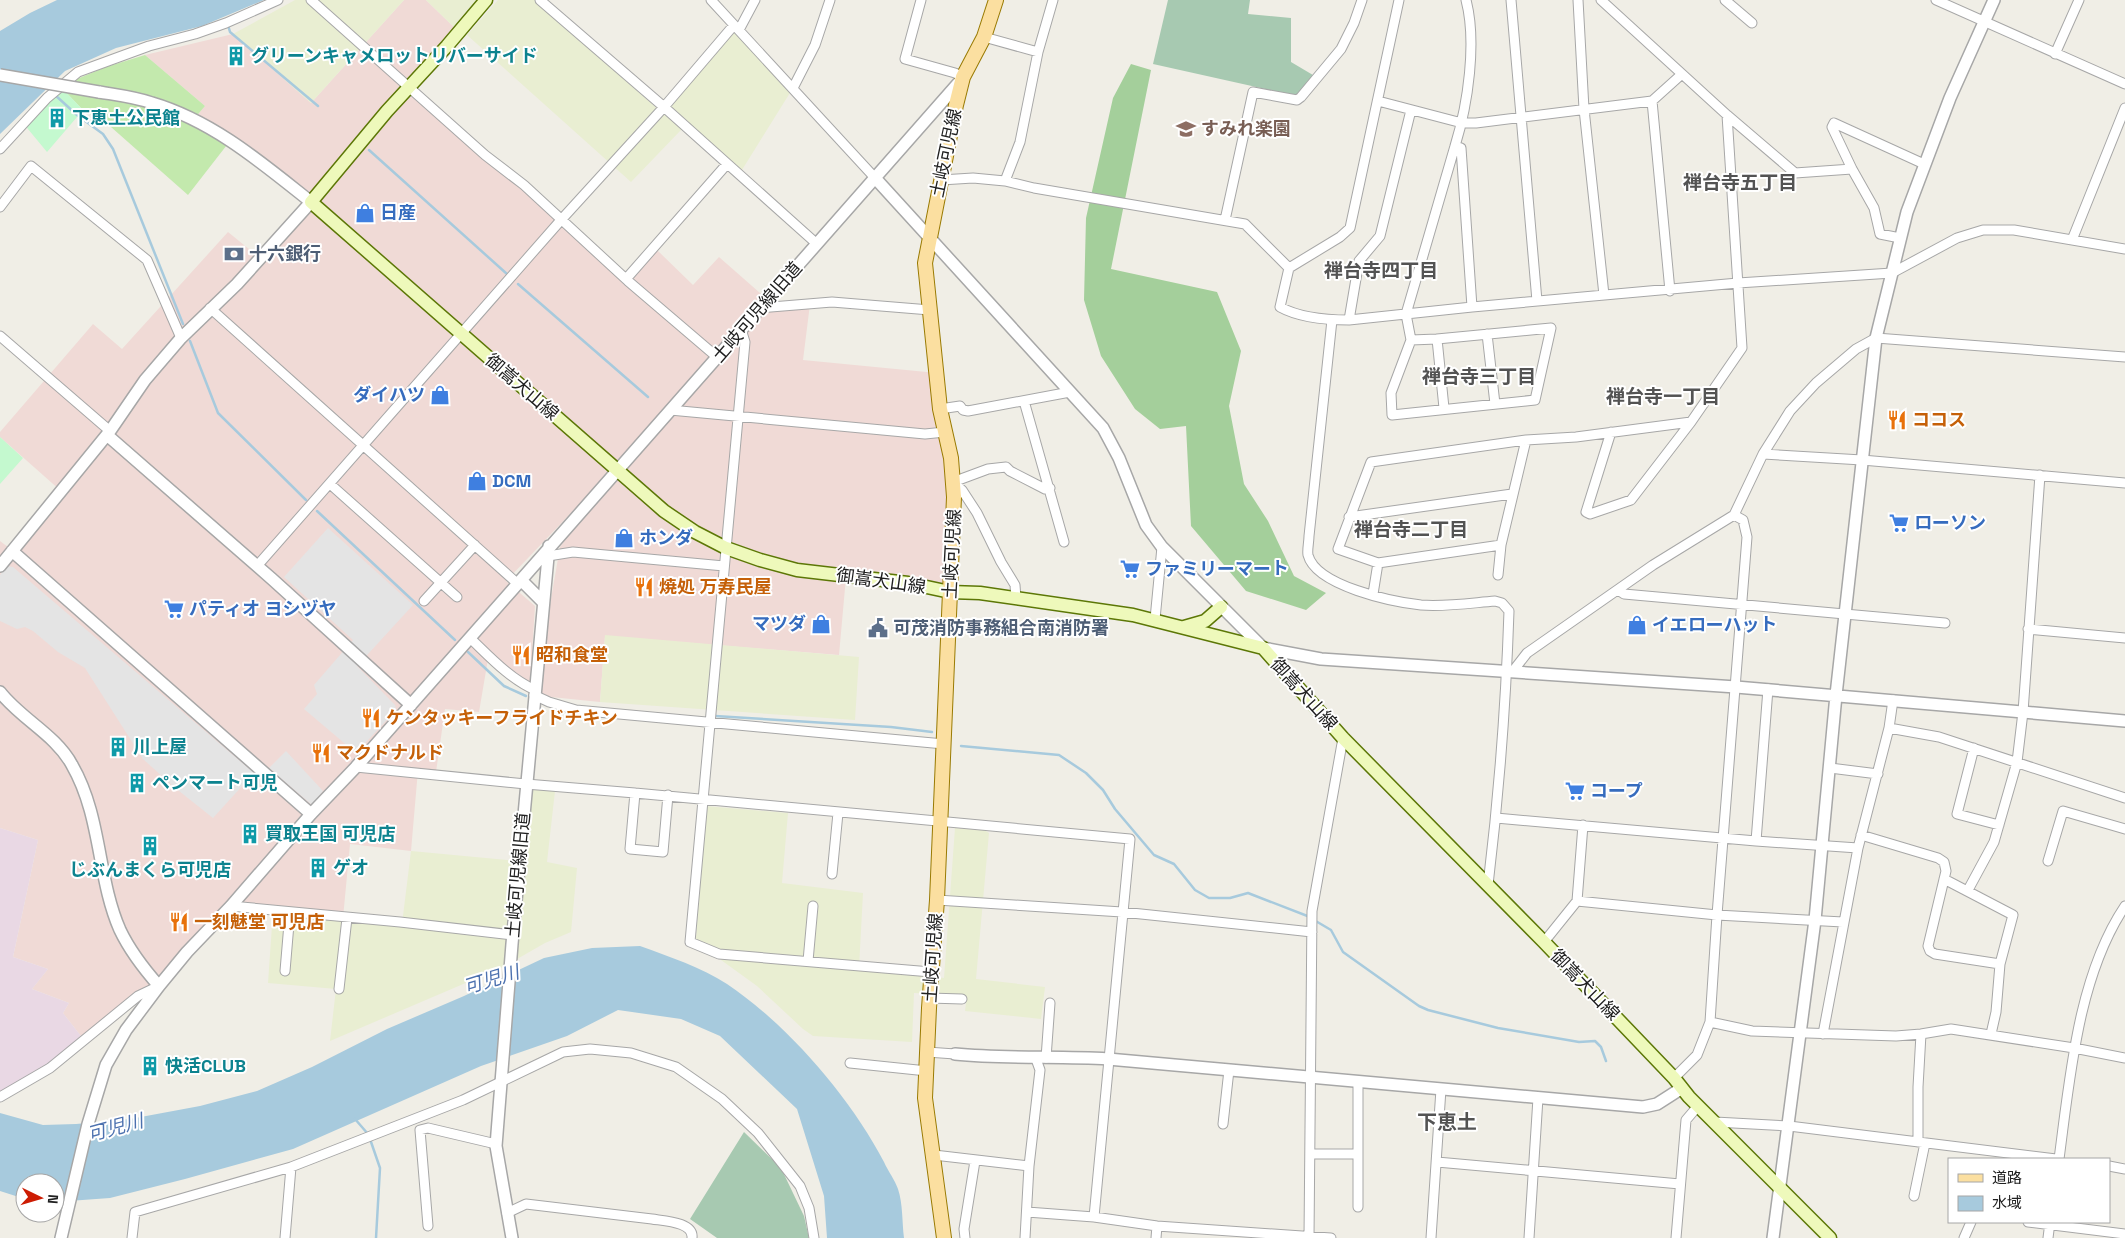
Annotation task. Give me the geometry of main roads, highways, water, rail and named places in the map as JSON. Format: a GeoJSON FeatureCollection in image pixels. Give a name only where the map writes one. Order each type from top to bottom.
{"type":"FeatureCollection","features":[{"type":"Feature","properties":{"kind":"main road","name":"御嵩犬山線"},"geometry":{"type":"LineString","coordinates":[[486,0],[447,46],[408,87],[311,202],[664,511],[695,532],[726,548],[797,570],[908,583],[950,592],[980,593],[1155,619],[1263,648],[1342,738],[1544,942],[1698,1106],[1830,1238]]}},
{"type":"Feature","properties":{"kind":"main road","name":"土岐可児線"},"geometry":{"type":"LineString","coordinates":[[944,1238],[925,1098],[941,821],[954,497],[951,458],[940,409],[925,263],[963,77],[984,37],[996,0]]}},
{"type":"Feature","properties":{"kind":"main road"},"geometry":{"type":"LineString","coordinates":[[1184,627],[1205,622],[1221,607]]}},
{"type":"Feature","properties":{"kind":"water"},"geometry":{"type":"Polygon","coordinates":[[[57,0],[264,0],[202,26],[116,48],[65,71],[0,134],[0,31],[57,0]]]}},
{"type":"Feature","properties":{"kind":"water","name":"可児川"},"geometry":{"type":"Polygon","coordinates":[[[640,946],[696,967],[727,984],[750,1001],[795,1041],[816,1064],[854,1113],[895,1182],[901,1201],[904,1238],[827,1238],[824,1196],[797,1109],[720,1036],[681,1019],[618,1010],[567,1036],[481,1066],[293,1149],[110,1198],[65,1201],[65,1173],[15,1173],[15,1196],[0,1191],[0,1113],[43,1125],[76,1124],[130,1119],[200,1106],[257,1091],[312,1067],[387,1029],[464,996],[544,958],[592,948],[640,946]]]}},
{"type":"Feature","properties":{"kind":"waterway"},"geometry":{"type":"LineString","coordinates":[[228,25],[230,32],[318,106]]}},
{"type":"Feature","properties":{"kind":"waterway"},"geometry":{"type":"LineString","coordinates":[[55,95],[77,115],[103,134],[113,149],[183,324]]}},
{"type":"Feature","properties":{"kind":"waterway"},"geometry":{"type":"LineString","coordinates":[[369,150],[507,274]]}},
{"type":"Feature","properties":{"kind":"waterway"},"geometry":{"type":"LineString","coordinates":[[518,284],[648,397]]}},
{"type":"Feature","properties":{"kind":"waterway"},"geometry":{"type":"LineString","coordinates":[[190,341],[218,413],[306,500]]}},
{"type":"Feature","properties":{"kind":"waterway"},"geometry":{"type":"LineString","coordinates":[[317,511],[455,640]]}},
{"type":"Feature","properties":{"kind":"waterway"},"geometry":{"type":"LineString","coordinates":[[468,652],[504,686],[526,696]]}},
{"type":"Feature","properties":{"kind":"waterway"},"geometry":{"type":"LineString","coordinates":[[715,716],[891,727],[932,732]]}},
{"type":"Feature","properties":{"kind":"waterway"},"geometry":{"type":"LineString","coordinates":[[961,746],[1059,755],[1086,773],[1103,790],[1115,809],[1154,855],[1174,864],[1195,890],[1209,898],[1230,898],[1248,893],[1310,917]]}},
{"type":"Feature","properties":{"kind":"waterway"},"geometry":{"type":"LineString","coordinates":[[1314,920],[1331,930],[1343,952],[1419,1006],[1498,1028],[1579,1042],[1595,1041],[1601,1047],[1606,1061]]}},
{"type":"Feature","properties":{"kind":"waterway"},"geometry":{"type":"LineString","coordinates":[[355,1119],[368,1134]]}},
{"type":"Feature","properties":{"kind":"waterway"},"geometry":{"type":"LineString","coordinates":[[370,1139],[380,1168],[376,1238]]}},
{"type":"Feature","properties":{"kind":"place","name":"グリーンキャメロットリバーサイド"},"geometry":{"type":"Point","coordinates":[236,56]}},
{"type":"Feature","properties":{"kind":"place","name":"下恵土公民館"},"geometry":{"type":"Point","coordinates":[57,118]}},
{"type":"Feature","properties":{"kind":"place","name":"すみれ楽園"},"geometry":{"type":"Point","coordinates":[1186,129]}},
{"type":"Feature","properties":{"kind":"place","name":"日産"},"geometry":{"type":"Point","coordinates":[365,213]}},
{"type":"Feature","properties":{"kind":"place","name":"十六銀行"},"geometry":{"type":"Point","coordinates":[234,254]}},
{"type":"Feature","properties":{"kind":"place","name":"ダイハツ"},"geometry":{"type":"Point","coordinates":[440,395]}},
{"type":"Feature","properties":{"kind":"place","name":"ココス"},"geometry":{"type":"Point","coordinates":[1897,420]}},
{"type":"Feature","properties":{"kind":"place","name":"DCM"},"geometry":{"type":"Point","coordinates":[477,481]}},
{"type":"Feature","properties":{"kind":"place","name":"ローソン"},"geometry":{"type":"Point","coordinates":[1899,523]}},
{"type":"Feature","properties":{"kind":"place","name":"ホンダ"},"geometry":{"type":"Point","coordinates":[624,538]}},
{"type":"Feature","properties":{"kind":"place","name":"ファミリーマート"},"geometry":{"type":"Point","coordinates":[1130,569]}},
{"type":"Feature","properties":{"kind":"place","name":"焼処 万寿民屋"},"geometry":{"type":"Point","coordinates":[644,587]}},
{"type":"Feature","properties":{"kind":"place","name":"パティオ ヨシヅヤ"},"geometry":{"type":"Point","coordinates":[174,609]}},
{"type":"Feature","properties":{"kind":"place","name":"マツダ"},"geometry":{"type":"Point","coordinates":[821,624]}},
{"type":"Feature","properties":{"kind":"place","name":"イエローハット"},"geometry":{"type":"Point","coordinates":[1637,625]}},
{"type":"Feature","properties":{"kind":"place","name":"可茂消防事務組合南消防署"},"geometry":{"type":"Point","coordinates":[878,628]}},
{"type":"Feature","properties":{"kind":"place","name":"昭和食堂"},"geometry":{"type":"Point","coordinates":[521,655]}},
{"type":"Feature","properties":{"kind":"place","name":"ケンタッキーフライドチキン"},"geometry":{"type":"Point","coordinates":[371,718]}},
{"type":"Feature","properties":{"kind":"place","name":"川上屋"},"geometry":{"type":"Point","coordinates":[118,747]}},
{"type":"Feature","properties":{"kind":"place","name":"マクドナルド"},"geometry":{"type":"Point","coordinates":[321,753]}},
{"type":"Feature","properties":{"kind":"place","name":"ペンマート可児"},"geometry":{"type":"Point","coordinates":[137,783]}},
{"type":"Feature","properties":{"kind":"place","name":"コープ"},"geometry":{"type":"Point","coordinates":[1575,791]}},
{"type":"Feature","properties":{"kind":"place","name":"買取王国 可児店"},"geometry":{"type":"Point","coordinates":[250,834]}},
{"type":"Feature","properties":{"kind":"place","name":"じぶんまくら可児店"},"geometry":{"type":"Point","coordinates":[150,846]}},
{"type":"Feature","properties":{"kind":"place","name":"ゲオ"},"geometry":{"type":"Point","coordinates":[318,868]}},
{"type":"Feature","properties":{"kind":"place","name":"一刻魅堂 可児店"},"geometry":{"type":"Point","coordinates":[179,922]}},
{"type":"Feature","properties":{"kind":"place","name":"快活CLUB"},"geometry":{"type":"Point","coordinates":[150,1066]}},
{"type":"Feature","properties":{"kind":"district","name":"禅台寺五丁目"},"geometry":{"type":"Point","coordinates":[1740,182]}},
{"type":"Feature","properties":{"kind":"district","name":"禅台寺四丁目"},"geometry":{"type":"Point","coordinates":[1381,270]}},
{"type":"Feature","properties":{"kind":"district","name":"禅台寺三丁目"},"geometry":{"type":"Point","coordinates":[1479,376]}},
{"type":"Feature","properties":{"kind":"district","name":"禅台寺一丁目"},"geometry":{"type":"Point","coordinates":[1663,396]}},
{"type":"Feature","properties":{"kind":"district","name":"禅台寺二丁目"},"geometry":{"type":"Point","coordinates":[1411,529]}},
{"type":"Feature","properties":{"kind":"district","name":"下恵土"},"geometry":{"type":"Point","coordinates":[1447,1122]}}]}
